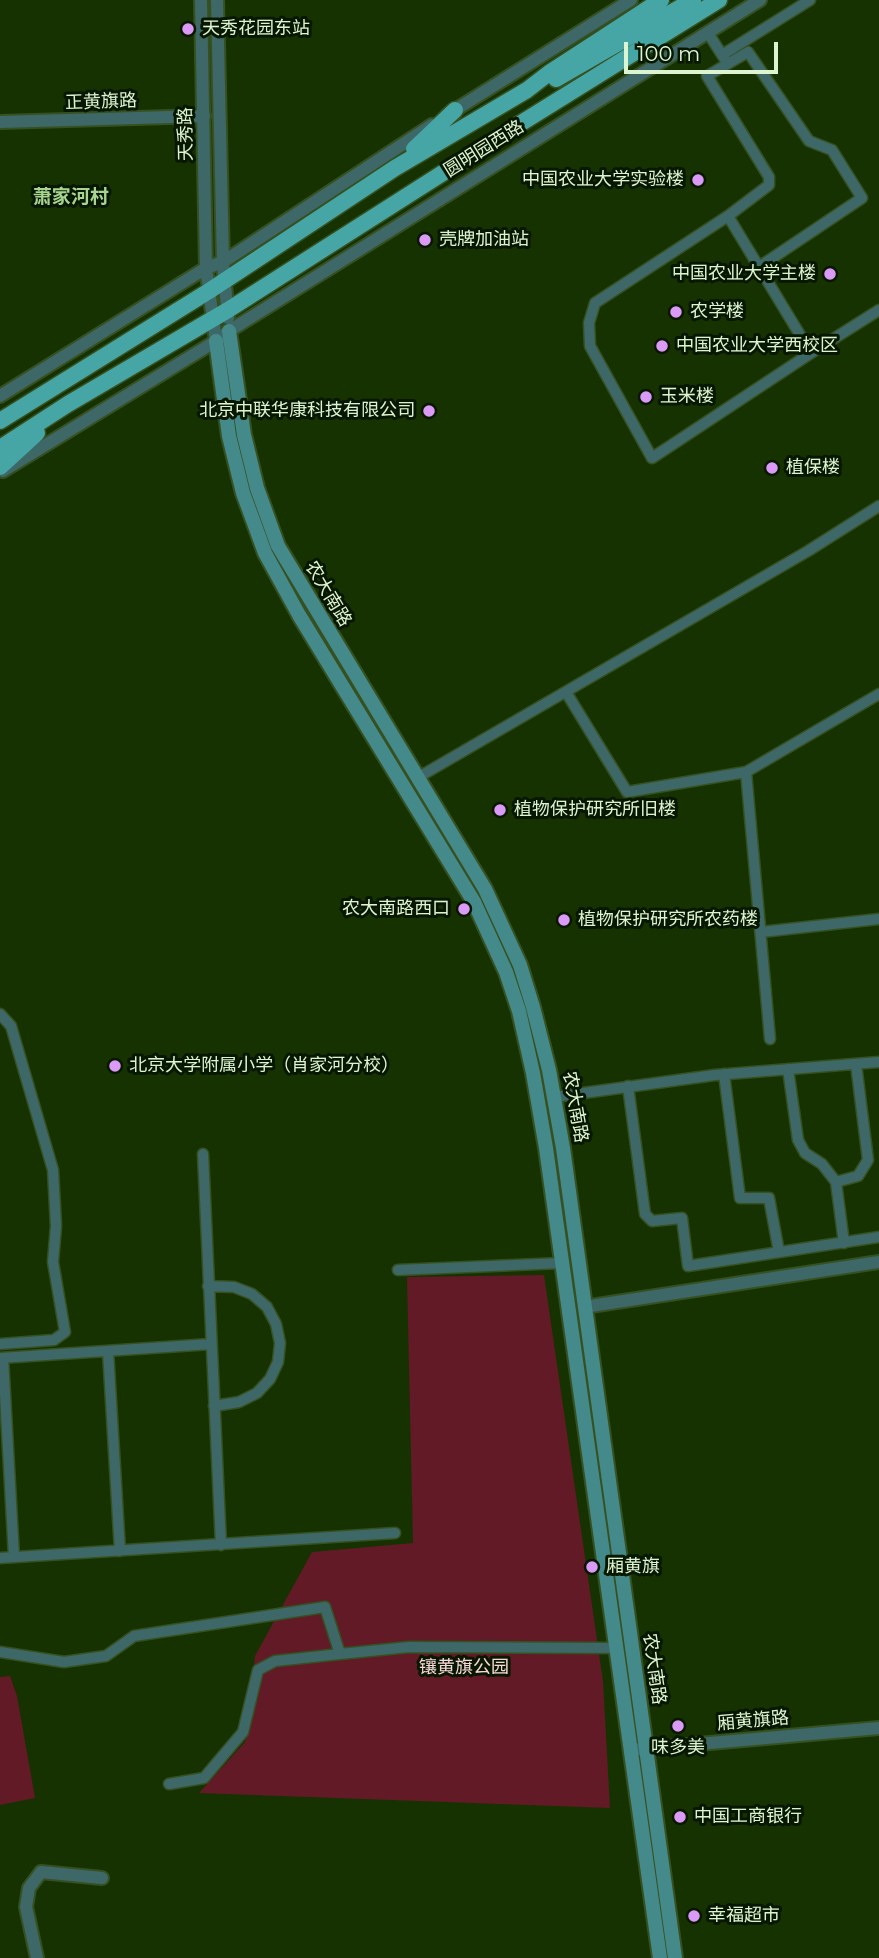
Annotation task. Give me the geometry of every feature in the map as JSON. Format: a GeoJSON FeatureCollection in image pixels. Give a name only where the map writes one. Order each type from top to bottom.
{"type":"FeatureCollection","features":[{"type":"Feature","properties":{"kind":"main road","name":"圆明园西路"},"geometry":{"type":"LineString","coordinates":[[0,421],[225,281],[395,168],[527,90],[661,0]]}},
{"type":"Feature","properties":{"kind":"main road","name":"圆明园西路"},"geometry":{"type":"LineString","coordinates":[[527,90],[547,84],[693,0]]}},
{"type":"Feature","properties":{"kind":"main road","name":"圆明园西路"},"geometry":{"type":"LineString","coordinates":[[212,319],[719,0]]}},
{"type":"Feature","properties":{"kind":"main road"},"geometry":{"type":"LineString","coordinates":[[395,168],[455,110]]}},
{"type":"Feature","properties":{"kind":"main road"},"geometry":{"type":"LineString","coordinates":[[0,448],[68,404],[212,319]]}},
{"type":"Feature","properties":{"kind":"main road","name":"农大南路"},"geometry":{"type":"LineString","coordinates":[[229,331],[244,435],[257,488],[278,546],[485,889],[504,929],[533,1007],[554,1097],[675,1958]]}},
{"type":"Feature","properties":{"kind":"main road","name":"农大南路"},"geometry":{"type":"LineString","coordinates":[[216,341],[229,436],[243,492],[265,553],[299,615],[474,902],[506,972],[519,1011],[533,1073],[562,1263],[660,1958]]}},
{"type":"Feature","properties":{"kind":"main road"},"geometry":{"type":"LineString","coordinates":[[0,467],[68,404]]}},
{"type":"Feature","properties":{"kind":"street","name":"天秀路"},"geometry":{"type":"LineString","coordinates":[[201,0],[206,268],[216,341]]}},
{"type":"Feature","properties":{"kind":"street","name":"天秀路"},"geometry":{"type":"LineString","coordinates":[[217,0],[223,262],[229,331]]}},
{"type":"Feature","properties":{"kind":"street"},"geometry":{"type":"LineString","coordinates":[[0,396],[206,268],[223,262],[455,110],[631,0]]}},
{"type":"Feature","properties":{"kind":"street","name":"圆明园西路"},"geometry":{"type":"LineString","coordinates":[[216,341],[760,0]]}},
{"type":"Feature","properties":{"kind":"street"},"geometry":{"type":"LineString","coordinates":[[810,0],[725,60],[707,76],[769,177],[769,186],[595,303],[589,323],[590,346],[652,458],[879,310]]}},
{"type":"Feature","properties":{"kind":"street"},"geometry":{"type":"LineString","coordinates":[[708,33],[725,60]]}},
{"type":"Feature","properties":{"kind":"street"},"geometry":{"type":"LineString","coordinates":[[725,60],[748,52],[808,141],[814,146],[832,150],[862,198],[759,267]]}},
{"type":"Feature","properties":{"kind":"street","name":"正黄旗路"},"geometry":{"type":"LineString","coordinates":[[0,122],[204,116]]}},
{"type":"Feature","properties":{"kind":"street"},"geometry":{"type":"LineString","coordinates":[[728,216],[811,354]]}},
{"type":"Feature","properties":{"kind":"street"},"geometry":{"type":"LineString","coordinates":[[0,473],[216,341]]}},
{"type":"Feature","properties":{"kind":"street"},"geometry":{"type":"LineString","coordinates":[[417,778],[808,551],[879,506]]}},
{"type":"Feature","properties":{"kind":"street"},"geometry":{"type":"LineString","coordinates":[[566,692],[627,792],[746,772],[879,694]]}},
{"type":"Feature","properties":{"kind":"street"},"geometry":{"type":"LineString","coordinates":[[746,772],[770,1040]]}},
{"type":"Feature","properties":{"kind":"street"},"geometry":{"type":"LineString","coordinates":[[761,933],[879,919]]}},
{"type":"Feature","properties":{"kind":"street"},"geometry":{"type":"LineString","coordinates":[[0,1014],[11,1026],[53,1170],[56,1226],[52,1262],[65,1332],[54,1340],[0,1344]]}},
{"type":"Feature","properties":{"kind":"street"},"geometry":{"type":"LineString","coordinates":[[554,1097],[724,1074],[879,1062]]}},
{"type":"Feature","properties":{"kind":"street"},"geometry":{"type":"LineString","coordinates":[[835,1182],[858,1176],[869,1160],[856,1064]]}},
{"type":"Feature","properties":{"kind":"street"},"geometry":{"type":"LineString","coordinates":[[788,1069],[798,1140],[805,1153],[822,1164],[835,1182],[844,1243]]}},
{"type":"Feature","properties":{"kind":"street"},"geometry":{"type":"LineString","coordinates":[[724,1074],[740,1198],[769,1198],[779,1252]]}},
{"type":"Feature","properties":{"kind":"street"},"geometry":{"type":"LineString","coordinates":[[628,1086],[645,1214],[652,1221],[682,1218],[688,1266],[879,1237]]}},
{"type":"Feature","properties":{"kind":"street"},"geometry":{"type":"LineString","coordinates":[[203,1154],[221,1545]]}},
{"type":"Feature","properties":{"kind":"street"},"geometry":{"type":"LineString","coordinates":[[584,1307],[879,1262]]}},
{"type":"Feature","properties":{"kind":"street"},"geometry":{"type":"LineString","coordinates":[[398,1270],[562,1263]]}},
{"type":"Feature","properties":{"kind":"street"},"geometry":{"type":"LineString","coordinates":[[208,1286],[234,1287],[252,1294],[267,1307],[276,1324],[280,1343],[274,1371],[257,1393],[240,1402],[214,1406]]}},
{"type":"Feature","properties":{"kind":"street"},"geometry":{"type":"LineString","coordinates":[[14,1557],[1,1358],[211,1344]]}},
{"type":"Feature","properties":{"kind":"street"},"geometry":{"type":"LineString","coordinates":[[108,1351],[120,1551]]}},
{"type":"Feature","properties":{"kind":"street"},"geometry":{"type":"LineString","coordinates":[[0,1558],[395,1533]]}},
{"type":"Feature","properties":{"kind":"street"},"geometry":{"type":"LineString","coordinates":[[0,1652],[64,1662],[106,1656],[134,1636],[326,1607],[340,1654]]}},
{"type":"Feature","properties":{"kind":"street"},"geometry":{"type":"LineString","coordinates":[[169,1784],[204,1778],[243,1732],[258,1670],[275,1661],[408,1647],[616,1648]]}},
{"type":"Feature","properties":{"kind":"street","name":"厢黄旗路"},"geometry":{"type":"LineString","coordinates":[[631,1750],[879,1728]]}},
{"type":"Feature","properties":{"kind":"street"},"geometry":{"type":"LineString","coordinates":[[37,1958],[26,1907],[29,1888],[41,1872],[102,1878]]}},
{"type":"Feature","properties":{"kind":"green space","name":"镶黄旗公园"},"geometry":{"type":"Polygon","coordinates":[[[544,1275],[603,1681],[610,1808],[199,1793],[245,1742],[255,1656],[312,1552],[413,1543],[407,1277],[544,1275]]]}},
{"type":"Feature","properties":{"kind":"green space"},"geometry":{"type":"Polygon","coordinates":[[[10,1676],[17,1696],[35,1798],[0,1805],[0,1677],[10,1676]]]}},
{"type":"Feature","properties":{"kind":"place","name":"天秀花园东站"},"geometry":{"type":"Point","coordinates":[188,29]}},
{"type":"Feature","properties":{"kind":"place","name":"中国农业大学实验楼"},"geometry":{"type":"Point","coordinates":[698,180]}},
{"type":"Feature","properties":{"kind":"place","name":"壳牌加油站"},"geometry":{"type":"Point","coordinates":[425,240]}},
{"type":"Feature","properties":{"kind":"place","name":"中国农业大学主楼"},"geometry":{"type":"Point","coordinates":[830,274]}},
{"type":"Feature","properties":{"kind":"place","name":"农学楼"},"geometry":{"type":"Point","coordinates":[676,312]}},
{"type":"Feature","properties":{"kind":"place","name":"中国农业大学西校区"},"geometry":{"type":"Point","coordinates":[662,346]}},
{"type":"Feature","properties":{"kind":"place","name":"玉米楼"},"geometry":{"type":"Point","coordinates":[646,397]}},
{"type":"Feature","properties":{"kind":"place","name":"北京中联华康科技有限公司"},"geometry":{"type":"Point","coordinates":[429,411]}},
{"type":"Feature","properties":{"kind":"place","name":"植保楼"},"geometry":{"type":"Point","coordinates":[772,468]}},
{"type":"Feature","properties":{"kind":"place","name":"植物保护研究所旧楼"},"geometry":{"type":"Point","coordinates":[500,810]}},
{"type":"Feature","properties":{"kind":"place","name":"农大南路西口"},"geometry":{"type":"Point","coordinates":[464,909]}},
{"type":"Feature","properties":{"kind":"place","name":"植物保护研究所农药楼"},"geometry":{"type":"Point","coordinates":[564,920]}},
{"type":"Feature","properties":{"kind":"place","name":"北京大学附属小学（肖家河分校）"},"geometry":{"type":"Point","coordinates":[115,1066]}},
{"type":"Feature","properties":{"kind":"place","name":"厢黄旗"},"geometry":{"type":"Point","coordinates":[592,1567]}},
{"type":"Feature","properties":{"kind":"place","name":"味多美"},"geometry":{"type":"Point","coordinates":[678,1726]}},
{"type":"Feature","properties":{"kind":"place","name":"中国工商银行"},"geometry":{"type":"Point","coordinates":[680,1817]}},
{"type":"Feature","properties":{"kind":"place","name":"幸福超市"},"geometry":{"type":"Point","coordinates":[694,1916]}},
{"type":"Feature","properties":{"kind":"district","name":"萧家河村"},"geometry":{"type":"Point","coordinates":[71,197]}}]}
